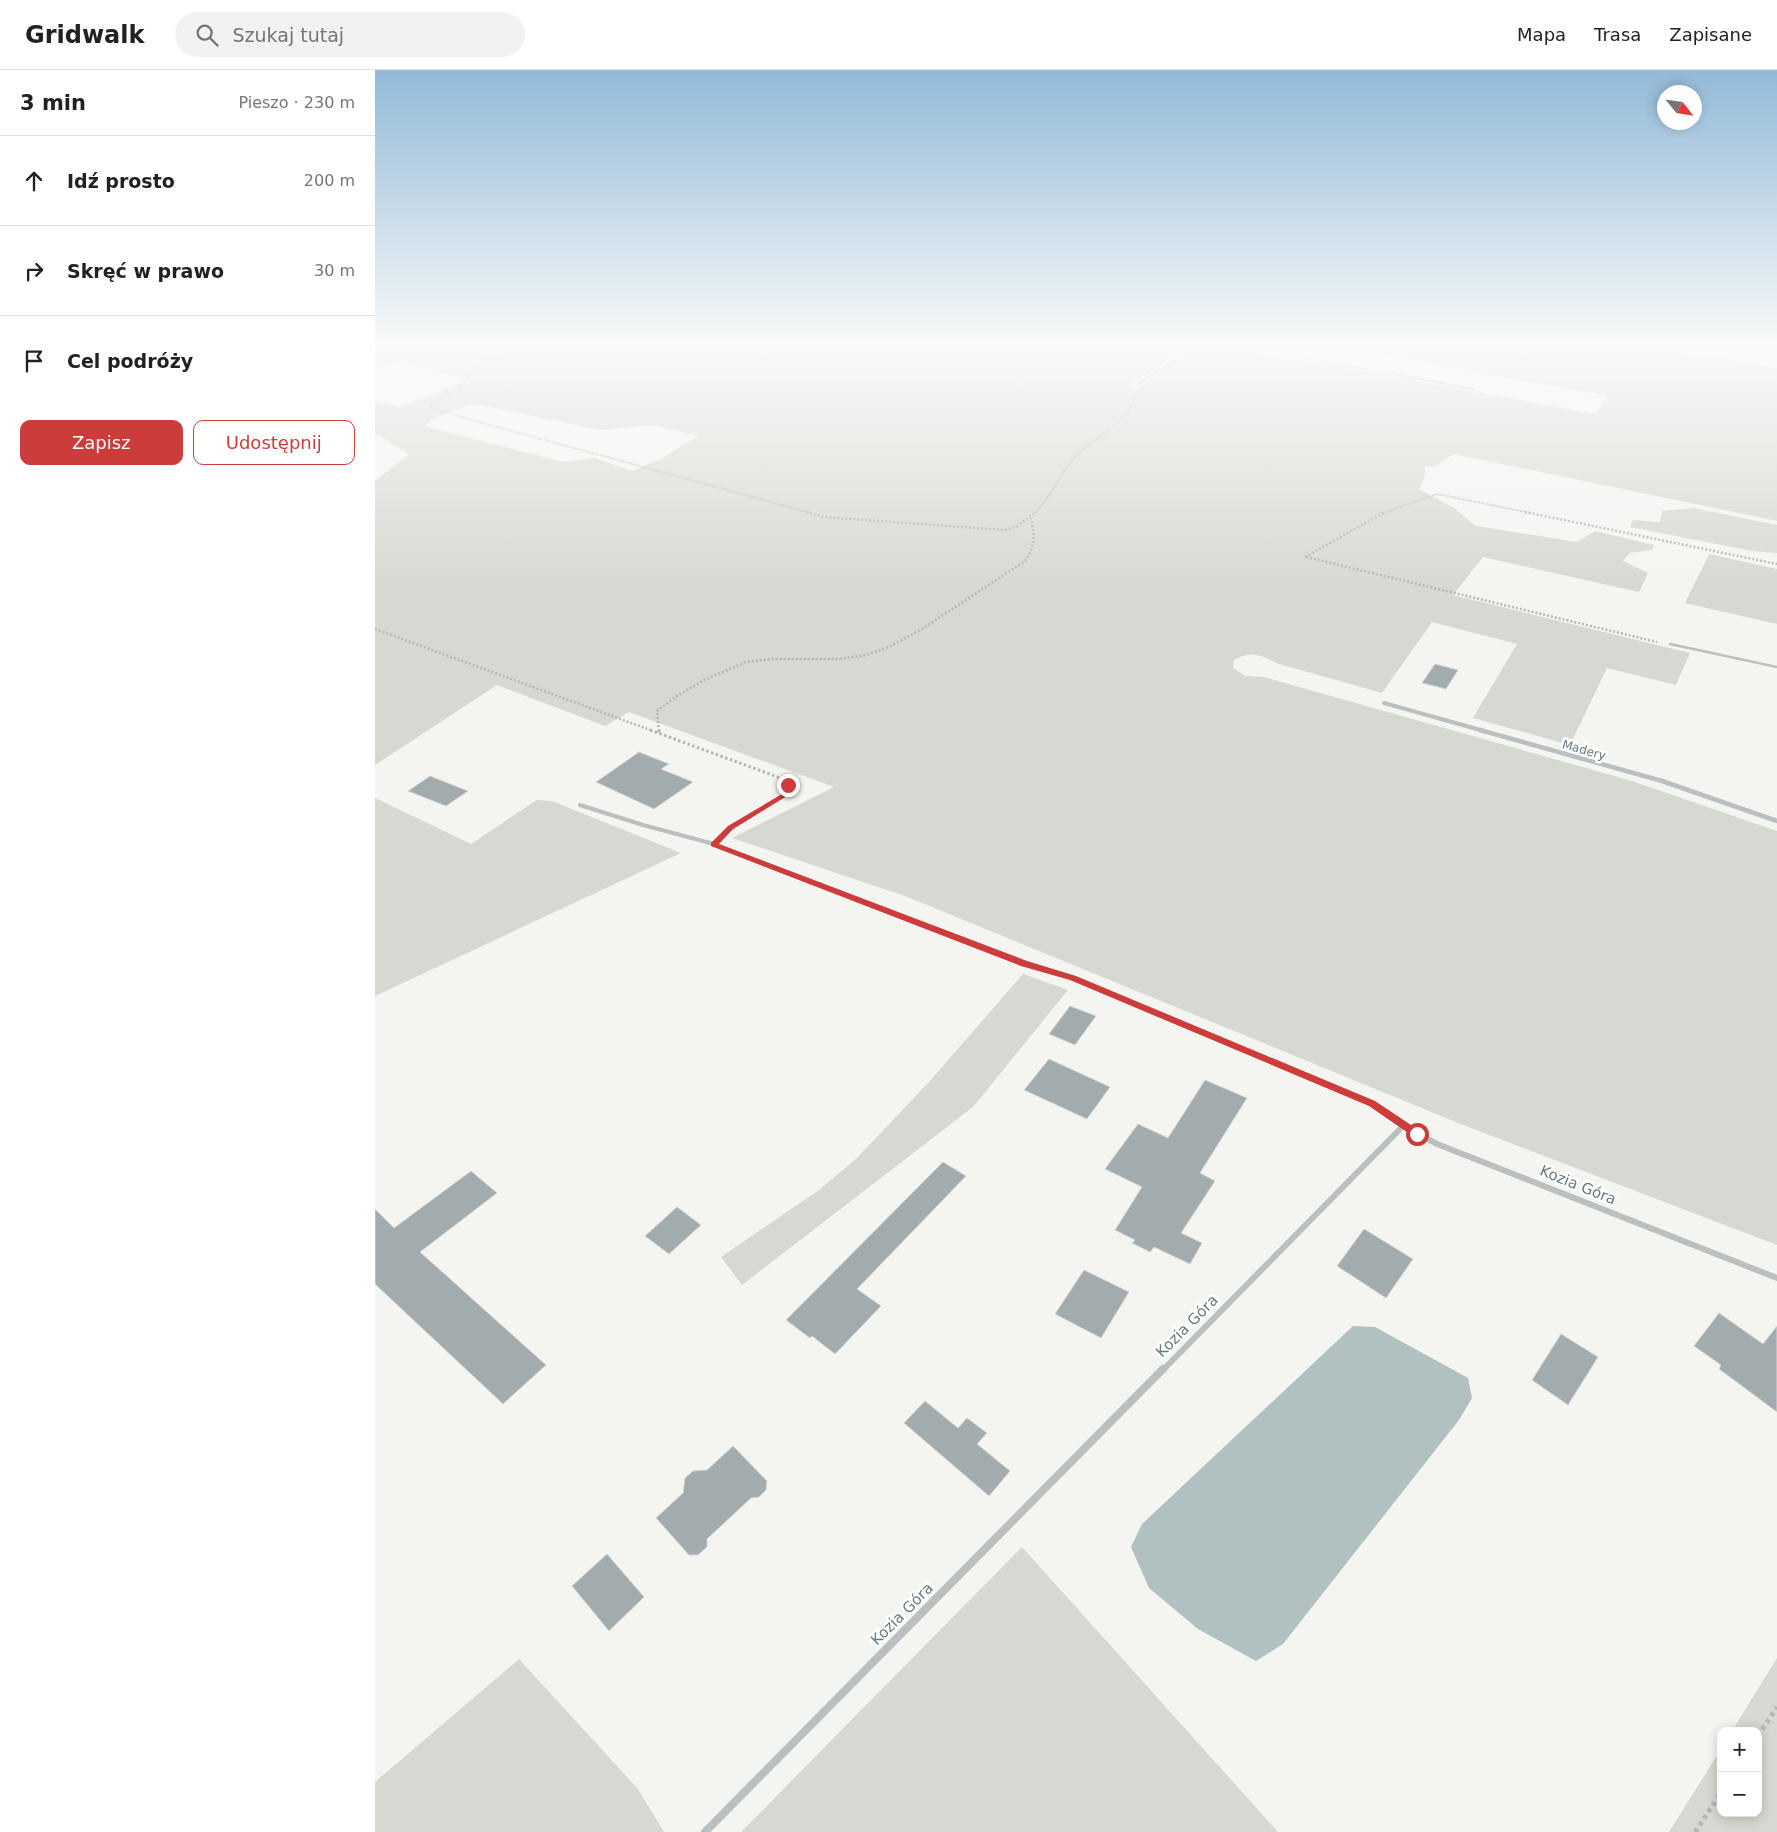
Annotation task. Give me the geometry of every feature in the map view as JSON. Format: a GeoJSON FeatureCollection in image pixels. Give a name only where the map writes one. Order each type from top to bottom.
{"type":"FeatureCollection","features":[{"type":"Feature","properties":{"kind":"street","name":"Madery"},"geometry":{"type":"LineString","coordinates":[[1384,703],[1662,781],[1777,821]]}},
{"type":"Feature","properties":{"kind":"street","name":"Kozia Góra"},"geometry":{"type":"LineString","coordinates":[[705,1832],[1403,1126],[1437,1144],[1777,1278]]}},
{"type":"Feature","properties":{"kind":"lane"},"geometry":{"type":"LineString","coordinates":[[1670,644],[1777,667]]}},
{"type":"Feature","properties":{"kind":"lane"},"geometry":{"type":"LineString","coordinates":[[580,805],[643,825],[714,844],[1024,964],[1073,978],[1372,1103],[1388,1113],[1403,1126]]}},
{"type":"Feature","properties":{"kind":"path"},"geometry":{"type":"LineString","coordinates":[[487,425],[824,517],[1004,530],[1014,529],[1031,518],[1058,484],[1075,458],[1113,425]]}},
{"type":"Feature","properties":{"kind":"path"},"geometry":{"type":"LineString","coordinates":[[1670,644],[1652,642],[1305,557],[1389,510],[1437,494],[1777,564]]}},
{"type":"Feature","properties":{"kind":"path"},"geometry":{"type":"LineString","coordinates":[[659,734],[657,711],[667,701],[737,664],[758,660],[852,658],[883,650],[919,631],[1025,561],[1035,547],[1036,538],[1031,518]]}},
{"type":"Feature","properties":{"kind":"path"},"geometry":{"type":"LineString","coordinates":[[375,629],[783,779],[788,785],[785,795],[731,828],[714,844]]}},
{"type":"Feature","properties":{"kind":"path"},"geometry":{"type":"LineString","coordinates":[[1762,1730],[1777,1707]]}},
{"type":"Feature","properties":{"kind":"path"},"geometry":{"type":"LineString","coordinates":[[1695,1832],[1717,1799]]}},
{"type":"Feature","properties":{"kind":"shaded area"},"geometry":{"type":"Polygon","coordinates":[[[375,425],[425,425],[563,462],[595,458],[632,471],[659,460],[698,436],[654,425],[1777,425],[1777,521],[1454,454],[1436,466],[1425,467],[1424,479],[1419,489],[1454,508],[1476,526],[1577,542],[1595,531],[1654,545],[1652,550],[1630,553],[1623,561],[1648,573],[1639,592],[1483,557],[1453,595],[1690,653],[1676,685],[1607,668],[1570,745],[1473,718],[1517,644],[1432,622],[1382,693],[1276,663],[1265,657],[1255,655],[1245,655],[1234,660],[1233,668],[1245,676],[1264,677],[1632,781],[1777,831],[1777,1245],[1463,1125],[905,896],[732,838],[834,787],[629,712],[605,726],[497,685],[375,765],[375,481],[409,454],[378,435],[375,436],[375,425]]]}},
{"type":"Feature","properties":{"kind":"shaded area"},"geometry":{"type":"Polygon","coordinates":[[[578,425],[651,425],[601,430],[578,425]]]}},
{"type":"Feature","properties":{"kind":"shaded area"},"geometry":{"type":"Polygon","coordinates":[[[1694,508],[1777,525],[1777,553],[1752,551],[1630,527],[1633,520],[1660,522],[1662,511],[1694,508]]]}},
{"type":"Feature","properties":{"kind":"shaded area"},"geometry":{"type":"Polygon","coordinates":[[[1709,554],[1777,569],[1777,624],[1685,603],[1709,554]]]}},
{"type":"Feature","properties":{"kind":"shaded area"},"geometry":{"type":"Polygon","coordinates":[[[375,798],[471,844],[537,800],[552,801],[681,853],[375,996],[375,798]]]}},
{"type":"Feature","properties":{"kind":"shaded area"},"geometry":{"type":"Polygon","coordinates":[[[1023,974],[1068,990],[973,1107],[742,1285],[721,1257],[819,1190],[856,1159],[929,1082],[1023,974]]]}},
{"type":"Feature","properties":{"kind":"shaded area"},"geometry":{"type":"Polygon","coordinates":[[[1353,1326],[1375,1327],[1468,1378],[1472,1398],[1459,1420],[1283,1644],[1256,1661],[1198,1629],[1149,1588],[1131,1547],[1142,1524],[1353,1326]]]}},
{"type":"Feature","properties":{"kind":"shaded area"},"geometry":{"type":"Polygon","coordinates":[[[1022,1547],[1278,1832],[741,1832],[1022,1547]]]}},
{"type":"Feature","properties":{"kind":"shaded area"},"geometry":{"type":"Polygon","coordinates":[[[1777,1658],[1777,1832],[1669,1832],[1717,1755],[1717,1817],[1762,1817],[1762,1727],[1734,1727],[1777,1658]]]}},
{"type":"Feature","properties":{"kind":"shaded area"},"geometry":{"type":"Polygon","coordinates":[[[519,1659],[638,1789],[664,1832],[375,1832],[375,1782],[519,1659]]]}},
{"type":"Feature","properties":{"kind":"building"},"geometry":{"type":"Polygon","coordinates":[[[1435,664],[1458,670],[1446,689],[1422,683],[1435,664]]]}},
{"type":"Feature","properties":{"kind":"building"},"geometry":{"type":"Polygon","coordinates":[[[639,752],[669,764],[661,769],[693,782],[654,809],[596,782],[639,752]]]}},
{"type":"Feature","properties":{"kind":"building"},"geometry":{"type":"Polygon","coordinates":[[[430,776],[468,791],[446,806],[408,791],[430,776]]]}},
{"type":"Feature","properties":{"kind":"building"},"geometry":{"type":"Polygon","coordinates":[[[1070,1006],[1096,1016],[1075,1045],[1049,1034],[1070,1006]]]}},
{"type":"Feature","properties":{"kind":"building"},"geometry":{"type":"Polygon","coordinates":[[[1049,1059],[1110,1087],[1087,1119],[1024,1090],[1049,1059]]]}},
{"type":"Feature","properties":{"kind":"building"},"geometry":{"type":"Polygon","coordinates":[[[1205,1080],[1247,1098],[1200,1173],[1215,1181],[1181,1233],[1202,1243],[1190,1264],[1154,1247],[1150,1252],[1132,1243],[1135,1240],[1115,1230],[1142,1187],[1105,1169],[1138,1124],[1168,1138],[1205,1080]]]}},
{"type":"Feature","properties":{"kind":"building"},"geometry":{"type":"Polygon","coordinates":[[[943,1162],[966,1176],[857,1289],[881,1306],[835,1354],[812,1336],[810,1338],[786,1320],[943,1162]]]}},
{"type":"Feature","properties":{"kind":"building"},"geometry":{"type":"Polygon","coordinates":[[[471,1171],[497,1193],[420,1252],[546,1365],[503,1404],[375,1284],[375,1209],[394,1228],[471,1171]]]}},
{"type":"Feature","properties":{"kind":"building"},"geometry":{"type":"Polygon","coordinates":[[[677,1207],[701,1225],[669,1254],[645,1236],[677,1207]]]}},
{"type":"Feature","properties":{"kind":"building"},"geometry":{"type":"Polygon","coordinates":[[[1364,1229],[1413,1259],[1386,1298],[1337,1266],[1364,1229]]]}},
{"type":"Feature","properties":{"kind":"building"},"geometry":{"type":"Polygon","coordinates":[[[1084,1270],[1129,1292],[1101,1338],[1055,1314],[1084,1270]]]}},
{"type":"Feature","properties":{"kind":"building"},"geometry":{"type":"Polygon","coordinates":[[[1719,1313],[1763,1344],[1777,1326],[1777,1412],[1719,1369],[1721,1365],[1694,1346],[1719,1313]]]}},
{"type":"Feature","properties":{"kind":"building"},"geometry":{"type":"Polygon","coordinates":[[[1561,1334],[1598,1357],[1568,1405],[1532,1380],[1561,1334]]]}},
{"type":"Feature","properties":{"kind":"building"},"geometry":{"type":"Polygon","coordinates":[[[925,1401],[958,1428],[967,1418],[987,1433],[977,1444],[1010,1471],[989,1496],[904,1423],[925,1401]]]}},
{"type":"Feature","properties":{"kind":"building"},"geometry":{"type":"Polygon","coordinates":[[[733,1446],[767,1481],[766,1490],[759,1497],[751,1498],[707,1539],[707,1547],[698,1555],[689,1555],[656,1518],[683,1493],[685,1478],[693,1471],[707,1470],[733,1446]]]}},
{"type":"Feature","properties":{"kind":"building"},"geometry":{"type":"Polygon","coordinates":[[[607,1554],[644,1597],[609,1631],[572,1586],[607,1554]]]}},
{"type":"Feature","properties":{"kind":"route"},"geometry":{"type":"LineString","coordinates":[[788,785],[785,795],[731,828],[714,844],[1024,964],[1073,978],[1372,1103],[1417,1134]]}}]}
